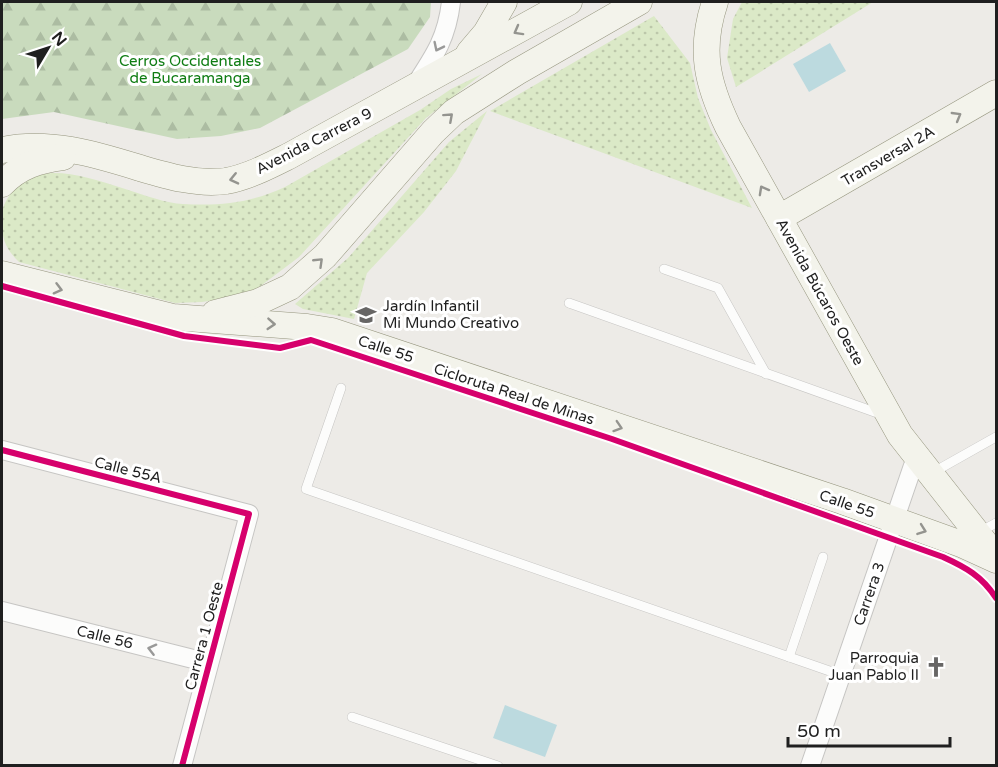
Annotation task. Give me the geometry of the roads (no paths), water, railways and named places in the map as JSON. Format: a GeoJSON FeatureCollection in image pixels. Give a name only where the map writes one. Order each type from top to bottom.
{"type":"FeatureCollection","features":[{"type":"Feature","properties":{"kind":"main road"},"geometry":{"type":"LineString","coordinates":[[462,61],[486,33],[504,2]]}},
{"type":"Feature","properties":{"kind":"main road","name":"Avenida Carrera 9"},"geometry":{"type":"LineString","coordinates":[[2,150],[31,146],[50,147],[93,154],[204,182],[225,181],[247,176],[289,156],[568,2]]}},
{"type":"Feature","properties":{"kind":"main road"},"geometry":{"type":"LineString","coordinates":[[192,319],[258,302],[290,287],[325,256],[454,112],[501,81],[639,2]]}},
{"type":"Feature","properties":{"kind":"main road","name":"Avenida Búcaros Oeste"},"geometry":{"type":"LineString","coordinates":[[715,2],[706,44],[710,84],[728,127],[891,417],[923,465],[987,528],[996,559]]}},
{"type":"Feature","properties":{"kind":"main road","name":"Transversal 2A"},"geometry":{"type":"LineString","coordinates":[[779,218],[996,93]]}},
{"type":"Feature","properties":{"kind":"main road"},"geometry":{"type":"LineString","coordinates":[[2,184],[21,168],[43,159],[93,154]]}},
{"type":"Feature","properties":{"kind":"main road","name":"Calle 55"},"geometry":{"type":"LineString","coordinates":[[4,273],[153,314],[332,331],[895,520],[996,559]]}},
{"type":"Feature","properties":{"kind":"street"},"geometry":{"type":"LineString","coordinates":[[414,88],[442,42],[449,20],[451,2]]}},
{"type":"Feature","properties":{"kind":"street","name":"Calle 55A"},"geometry":{"type":"LineString","coordinates":[[2,450],[249,514]]}},
{"type":"Feature","properties":{"kind":"street","name":"Carrera 3"},"geometry":{"type":"LineString","coordinates":[[810,765],[895,520],[923,465]]}},
{"type":"Feature","properties":{"kind":"street","name":"Carrera 1 Oeste"},"geometry":{"type":"LineString","coordinates":[[182,765],[249,514]]}},
{"type":"Feature","properties":{"kind":"street","name":"Calle 56"},"geometry":{"type":"LineString","coordinates":[[2,611],[209,663]]}},
{"type":"Feature","properties":{"kind":"lane"},"geometry":{"type":"LineString","coordinates":[[664,269],[718,288],[766,374]]}},
{"type":"Feature","properties":{"kind":"lane"},"geometry":{"type":"LineString","coordinates":[[569,303],[891,417]]}},
{"type":"Feature","properties":{"kind":"lane"},"geometry":{"type":"LineString","coordinates":[[341,387],[306,489],[841,675]]}},
{"type":"Feature","properties":{"kind":"lane"},"geometry":{"type":"LineString","coordinates":[[923,465],[996,437]]}},
{"type":"Feature","properties":{"kind":"lane"},"geometry":{"type":"LineString","coordinates":[[789,657],[823,557]]}},
{"type":"Feature","properties":{"kind":"lane"},"geometry":{"type":"LineString","coordinates":[[352,717],[498,765]]}},
{"type":"Feature","properties":{"kind":"water"},"geometry":{"type":"Polygon","coordinates":[[[830,43],[846,71],[809,92],[793,64],[830,43]]]}},
{"type":"Feature","properties":{"kind":"water"},"geometry":{"type":"Polygon","coordinates":[[[505,705],[557,725],[545,757],[493,738],[505,705]]]}},
{"type":"Feature","properties":{"kind":"place","name":"Jardín Infantil Mi Mundo Creativo"},"geometry":{"type":"Point","coordinates":[366,315]}},
{"type":"Feature","properties":{"kind":"place","name":"Parroquia Juan Pablo II"},"geometry":{"type":"Point","coordinates":[936,667]}},
{"type":"Feature","properties":{"kind":"park label","name":"Cerros Occidentales de Bucaramanga"},"geometry":{"type":"Point","coordinates":[190,70]}}]}
